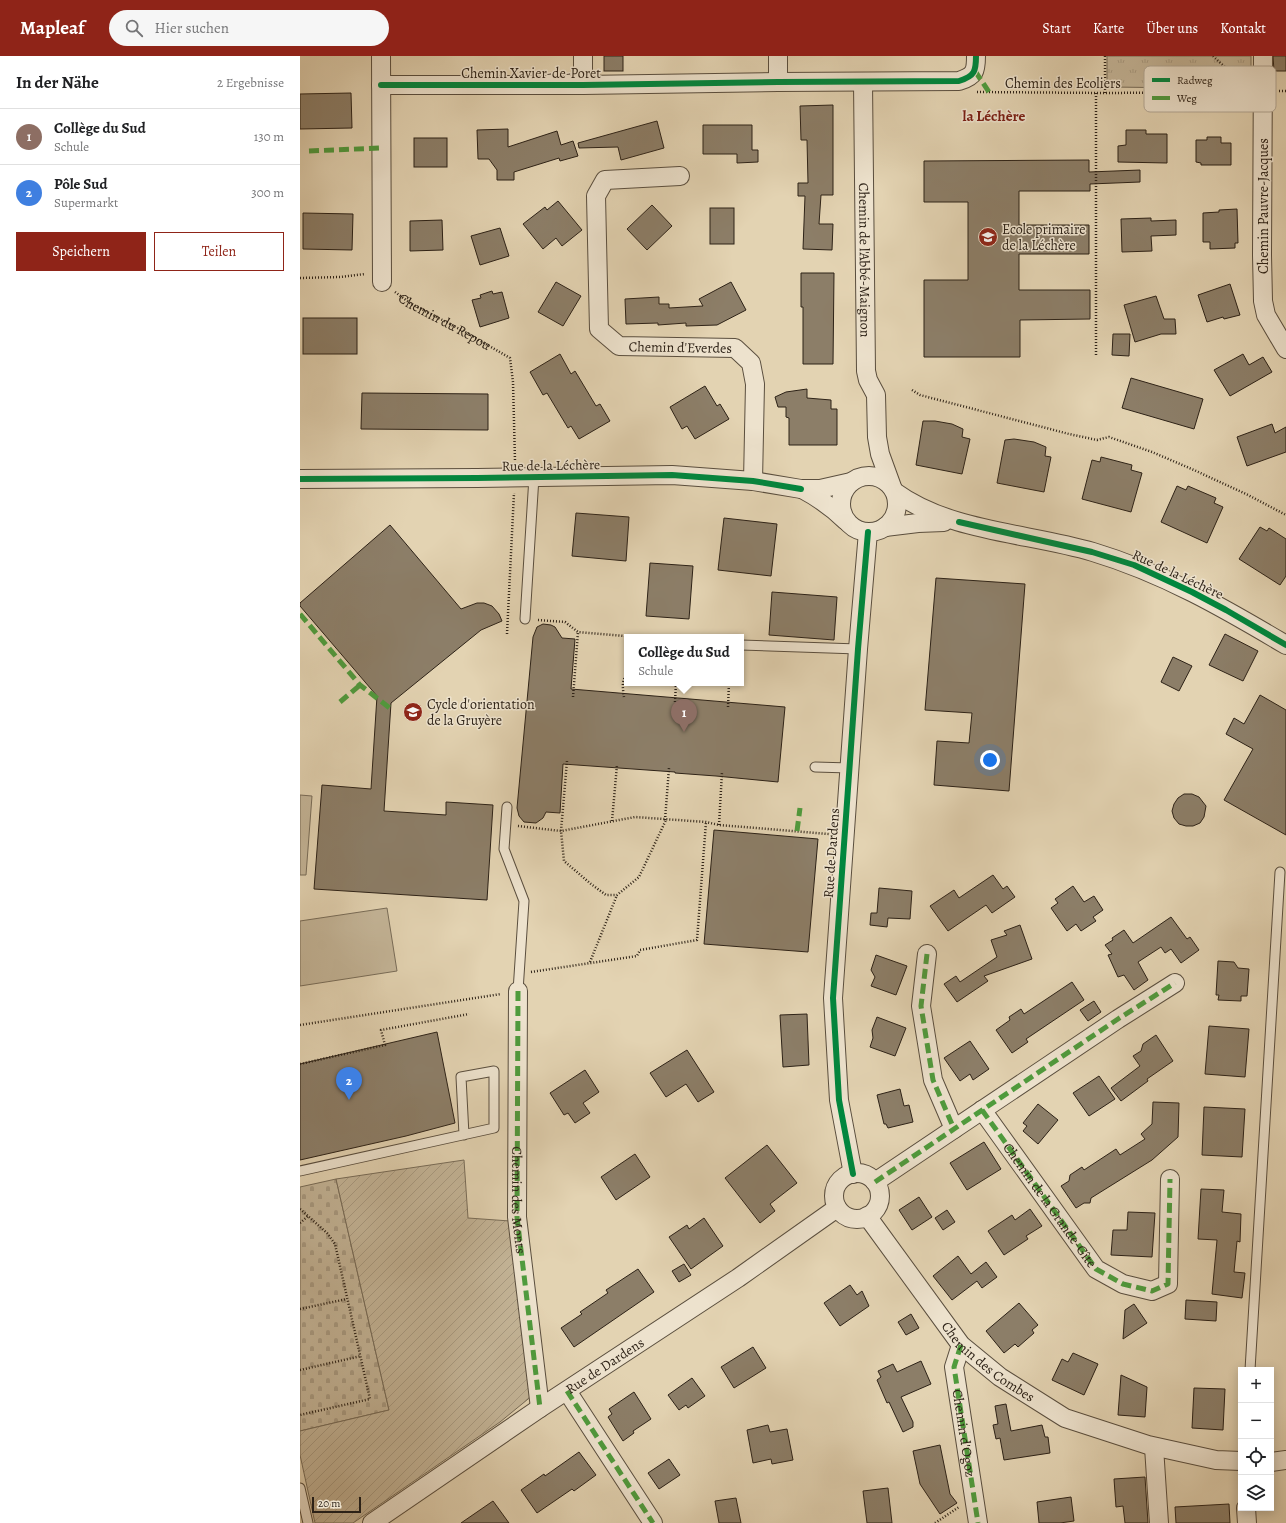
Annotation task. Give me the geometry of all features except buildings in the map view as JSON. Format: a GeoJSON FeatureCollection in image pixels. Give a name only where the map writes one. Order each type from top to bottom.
{"type":"FeatureCollection","features":[{"type":"Feature","properties":{"kind":"street"},"geometry":{"type":"LineString","coordinates":[[381,56],[381,277]]}},
{"type":"Feature","properties":{"kind":"street"},"geometry":{"type":"LineString","coordinates":[[583,56],[583,85]]}},
{"type":"Feature","properties":{"kind":"street"},"geometry":{"type":"LineString","coordinates":[[778,56],[778,82]]}},
{"type":"Feature","properties":{"kind":"street","name":"Chemin Xavier-de-Poret"},"geometry":{"type":"LineString","coordinates":[[381,84],[583,85],[959,81],[972,76],[975,71],[976,56]]}},
{"type":"Feature","properties":{"kind":"street","name":"Chemin Pauvre-Jacques"},"geometry":{"type":"LineString","coordinates":[[1263,56],[1263,66]]}},
{"type":"Feature","properties":{"kind":"street","name":"Chemin de l'Abbé-Maignon"},"geometry":{"type":"LineString","coordinates":[[863,82],[866,371],[868,380],[876,395],[877,437],[880,454],[893,490]]}},
{"type":"Feature","properties":{"kind":"street","name":"Chemin Pauvre-Jacques"},"geometry":{"type":"LineString","coordinates":[[1263,112],[1263,301],[1266,315],[1286,349]]}},
{"type":"Feature","properties":{"kind":"street","name":"Chemin d'Everdes"},"geometry":{"type":"LineString","coordinates":[[680,176],[605,180],[596,196],[598,329],[619,346],[735,348],[751,363],[755,384],[753,481]]}},
{"type":"Feature","properties":{"kind":"street","name":"Chemin de l'Abbé-Maignon"},"geometry":{"type":"LineString","coordinates":[[852,481],[864,468],[872,453],[877,437]]}},
{"type":"Feature","properties":{"kind":"street","name":"Rue de la Léchère"},"geometry":{"type":"LineString","coordinates":[[300,479],[672,475],[753,481],[801,489],[820,489],[852,481]]}},
{"type":"Feature","properties":{"kind":"street"},"geometry":{"type":"LineString","coordinates":[[860,477],[877,477],[885,480],[893,490],[897,502],[896,512],[892,520],[885,527],[877,531],[868,532],[856,529],[847,522],[841,505],[842,496],[846,487],[852,481],[860,477]]}},
{"type":"Feature","properties":{"kind":"street","name":"Rue de la Léchère"},"geometry":{"type":"LineString","coordinates":[[801,489],[829,505],[847,522]]}},
{"type":"Feature","properties":{"kind":"street","name":"Rue de la Léchère"},"geometry":{"type":"LineString","coordinates":[[893,490],[921,509],[939,516],[959,522],[1092,552],[1134,565],[1199,595],[1286,645]]}},
{"type":"Feature","properties":{"kind":"street","name":"Rue de la Léchère"},"geometry":{"type":"LineString","coordinates":[[885,527],[918,523],[959,522]]}},
{"type":"Feature","properties":{"kind":"street","name":"Rue de Dardens"},"geometry":{"type":"LineString","coordinates":[[853,1174],[839,1100],[833,998],[858,649],[868,532]]}},
{"type":"Feature","properties":{"kind":"street"},"geometry":{"type":"LineString","coordinates":[[927,954],[921,1006],[934,1080],[954,1129]]}},
{"type":"Feature","properties":{"kind":"street","name":"Chemin des Monts"},"geometry":{"type":"LineString","coordinates":[[518,983],[517,1217],[540,1408]]}},
{"type":"Feature","properties":{"kind":"street"},"geometry":{"type":"LineString","coordinates":[[875,1182],[1118,1018],[1175,983]]}},
{"type":"Feature","properties":{"kind":"street","name":"Chemin de la Grande-Gîte"},"geometry":{"type":"LineString","coordinates":[[982,1110],[1096,1269],[1123,1284],[1152,1291],[1168,1284],[1170,1180]]}},
{"type":"Feature","properties":{"kind":"street"},"geometry":{"type":"LineString","coordinates":[[853,1174],[861,1174],[869,1177],[875,1182],[879,1191],[879,1201],[875,1210],[867,1216],[859,1219],[850,1218],[843,1215],[837,1208],[834,1198],[835,1187],[842,1178],[853,1174]]}},
{"type":"Feature","properties":{"kind":"street","name":"Rue de Dardens"},"geometry":{"type":"LineString","coordinates":[[372,1523],[540,1408],[738,1278],[837,1208]]}},
{"type":"Feature","properties":{"kind":"street","name":"Chemin des Combes"},"geometry":{"type":"LineString","coordinates":[[867,1216],[961,1344],[1000,1377],[1065,1418],[1154,1447],[1216,1460],[1238,1461]]}},
{"type":"Feature","properties":{"kind":"street","name":"Chemin d'Ogoz"},"geometry":{"type":"LineString","coordinates":[[961,1344],[954,1367],[978,1523]]}},
{"type":"Feature","properties":{"kind":"street"},"geometry":{"type":"LineString","coordinates":[[567,1391],[653,1523]]}},
{"type":"Feature","properties":{"kind":"street"},"geometry":{"type":"LineString","coordinates":[[1154,1447],[1159,1523]]}},
{"type":"Feature","properties":{"kind":"street"},"geometry":{"type":"LineString","coordinates":[[1274,1462],[1286,1460]]}},
{"type":"Feature","properties":{"kind":"street"},"geometry":{"type":"LineString","coordinates":[[1246,1511],[1246,1523]]}},
{"type":"Feature","properties":{"kind":"lane"},"geometry":{"type":"LineString","coordinates":[[525,619],[534,477]]}},
{"type":"Feature","properties":{"kind":"lane"},"geometry":{"type":"LineString","coordinates":[[744,645],[858,649]]}},
{"type":"Feature","properties":{"kind":"lane"},"geometry":{"type":"LineString","coordinates":[[815,767],[850,768]]}},
{"type":"Feature","properties":{"kind":"lane"},"geometry":{"type":"LineString","coordinates":[[507,807],[504,850],[524,901],[518,983]]}},
{"type":"Feature","properties":{"kind":"lane"},"geometry":{"type":"LineString","coordinates":[[1250,1367],[1280,872]]}},
{"type":"Feature","properties":{"kind":"lane"},"geometry":{"type":"LineString","coordinates":[[300,1171],[464,1135],[494,1128],[494,1071],[461,1077],[464,1135]]}},
{"type":"Feature","properties":{"kind":"lane"},"geometry":{"type":"LineString","coordinates":[[300,1488],[308,1523]]}},
{"type":"Feature","properties":{"kind":"path"},"geometry":{"type":"LineString","coordinates":[[1105,56],[1105,93]]}},
{"type":"Feature","properties":{"kind":"path"},"geometry":{"type":"LineString","coordinates":[[1096,93],[1096,355]]}},
{"type":"Feature","properties":{"kind":"path"},"geometry":{"type":"LineString","coordinates":[[300,278],[381,277]]}},
{"type":"Feature","properties":{"kind":"path"},"geometry":{"type":"LineString","coordinates":[[912,390],[920,395],[1068,434],[1097,440],[1109,437],[1152,452],[1194,470],[1248,495],[1286,515]]}},
{"type":"Feature","properties":{"kind":"path"},"geometry":{"type":"LineString","coordinates":[[507,634],[515,489]]}},
{"type":"Feature","properties":{"kind":"path"},"geometry":{"type":"LineString","coordinates":[[525,619],[564,622],[578,632],[624,636]]}},
{"type":"Feature","properties":{"kind":"path"},"geometry":{"type":"LineString","coordinates":[[573,697],[578,632]]}},
{"type":"Feature","properties":{"kind":"path"},"geometry":{"type":"LineString","coordinates":[[624,680],[624,698]]}},
{"type":"Feature","properties":{"kind":"path"},"geometry":{"type":"LineString","coordinates":[[675,702],[676,686]]}},
{"type":"Feature","properties":{"kind":"path"},"geometry":{"type":"LineString","coordinates":[[728,707],[729,686]]}},
{"type":"Feature","properties":{"kind":"path"},"geometry":{"type":"LineString","coordinates":[[567,761],[561,831],[564,861],[606,895],[617,896]]}},
{"type":"Feature","properties":{"kind":"path"},"geometry":{"type":"LineString","coordinates":[[612,821],[617,764]]}},
{"type":"Feature","properties":{"kind":"path"},"geometry":{"type":"LineString","coordinates":[[590,962],[617,896],[639,877],[665,820],[669,768]]}},
{"type":"Feature","properties":{"kind":"path"},"geometry":{"type":"LineString","coordinates":[[719,825],[722,772]]}},
{"type":"Feature","properties":{"kind":"path"},"geometry":{"type":"LineString","coordinates":[[506,825],[561,831],[635,817],[833,834]]}},
{"type":"Feature","properties":{"kind":"path"},"geometry":{"type":"LineString","coordinates":[[300,1025],[518,983],[590,962],[637,956],[640,950],[697,940],[706,822]]}},
{"type":"Feature","properties":{"kind":"path"},"geometry":{"type":"LineString","coordinates":[[300,1064],[385,1045],[381,1030],[469,1014]]}},
{"type":"Feature","properties":{"kind":"path"},"geometry":{"type":"LineString","coordinates":[[300,1208],[327,1233],[335,1244],[370,1399],[300,1415]]}},
{"type":"Feature","properties":{"kind":"path"},"geometry":{"type":"LineString","coordinates":[[300,1223],[308,1216]]}},
{"type":"Feature","properties":{"kind":"path"},"geometry":{"type":"LineString","coordinates":[[300,1309],[348,1299]]}},
{"type":"Feature","properties":{"kind":"path"},"geometry":{"type":"LineString","coordinates":[[300,1370],[361,1356]]}},
{"type":"Feature","properties":{"kind":"path"},"geometry":{"type":"LineString","coordinates":[[934,1523],[974,1496]]}},
{"type":"Feature","properties":{"kind":"green space"},"geometry":{"type":"Polygon","coordinates":[[[1107,56],[1251,56],[1251,66],[1144,66],[1144,87],[1111,87],[1108,85],[1107,56]]]}},
{"type":"Feature","properties":{"kind":"green space"},"geometry":{"type":"Polygon","coordinates":[[[300,795],[312,796],[306,875],[300,875],[300,795]]]}},
{"type":"Feature","properties":{"kind":"green space"},"geometry":{"type":"Polygon","coordinates":[[[387,908],[397,971],[300,986],[300,921],[387,908]]]}},
{"type":"Feature","properties":{"kind":"green space"},"geometry":{"type":"Polygon","coordinates":[[[464,1160],[468,1218],[510,1221],[533,1395],[500,1422],[353,1523],[315,1523],[300,1455],[300,1431],[389,1410],[336,1179],[464,1160]]]}},
{"type":"Feature","properties":{"kind":"green space"},"geometry":{"type":"Polygon","coordinates":[[[336,1179],[389,1410],[300,1431],[300,1187],[336,1179]]]}},
{"type":"Feature","properties":{"kind":"marked path"},"geometry":{"type":"LineString","coordinates":[[975,71],[989,92]]}},
{"type":"Feature","properties":{"kind":"marked path"},"geometry":{"type":"LineString","coordinates":[[309,151],[381,148]]}},
{"type":"Feature","properties":{"kind":"marked path"},"geometry":{"type":"LineString","coordinates":[[300,614],[360,685],[391,709]]}},
{"type":"Feature","properties":{"kind":"marked path"},"geometry":{"type":"LineString","coordinates":[[340,702],[360,685]]}},
{"type":"Feature","properties":{"kind":"marked path"},"geometry":{"type":"LineString","coordinates":[[797,831],[800,808]]}},
{"type":"Feature","properties":{"kind":"marked path"},"geometry":{"type":"LineString","coordinates":[[927,954],[921,1006],[933,1080],[954,1129]]}},
{"type":"Feature","properties":{"kind":"marked path"},"geometry":{"type":"LineString","coordinates":[[875,1182],[1118,1019],[1175,983]]}},
{"type":"Feature","properties":{"kind":"marked path"},"geometry":{"type":"LineString","coordinates":[[518,991],[517,1217],[540,1408]]}},
{"type":"Feature","properties":{"kind":"marked path"},"geometry":{"type":"LineString","coordinates":[[982,1110],[1096,1269],[1123,1284],[1152,1291],[1168,1284],[1170,1179]]}},
{"type":"Feature","properties":{"kind":"marked path"},"geometry":{"type":"LineString","coordinates":[[961,1345],[954,1367],[978,1523]]}},
{"type":"Feature","properties":{"kind":"marked path"},"geometry":{"type":"LineString","coordinates":[[567,1391],[653,1523]]}},
{"type":"Feature","properties":{"kind":"cycle path"},"geometry":{"type":"LineString","coordinates":[[381,85],[583,85],[959,81],[968,77],[974,72],[976,66],[976,56]]}},
{"type":"Feature","properties":{"kind":"cycle path"},"geometry":{"type":"LineString","coordinates":[[300,479],[672,475],[753,481],[801,489]]}},
{"type":"Feature","properties":{"kind":"cycle path"},"geometry":{"type":"LineString","coordinates":[[959,522],[1092,552],[1134,565],[1192,592],[1286,645]]}},
{"type":"Feature","properties":{"kind":"cycle path"},"geometry":{"type":"LineString","coordinates":[[853,1174],[839,1100],[833,998],[858,649],[868,532]]}},
{"type":"Feature","properties":{"kind":"place","name":"Ecole primaire de la Léchère"},"geometry":{"type":"Point","coordinates":[988,237]}},
{"type":"Feature","properties":{"kind":"place","name":"Cycle d'orientation de la Gruyère"},"geometry":{"type":"Point","coordinates":[413,712]}},
{"type":"Feature","properties":{"kind":"place","name":"Collège du Sud"},"geometry":{"type":"Point","coordinates":[684,732]}},
{"type":"Feature","properties":{"kind":"place","name":"Pôle Sud"},"geometry":{"type":"Point","coordinates":[349,1100]}},
{"type":"Feature","properties":{"kind":"district","name":"la Léchère"},"geometry":{"type":"Point","coordinates":[994,116]}}]}
